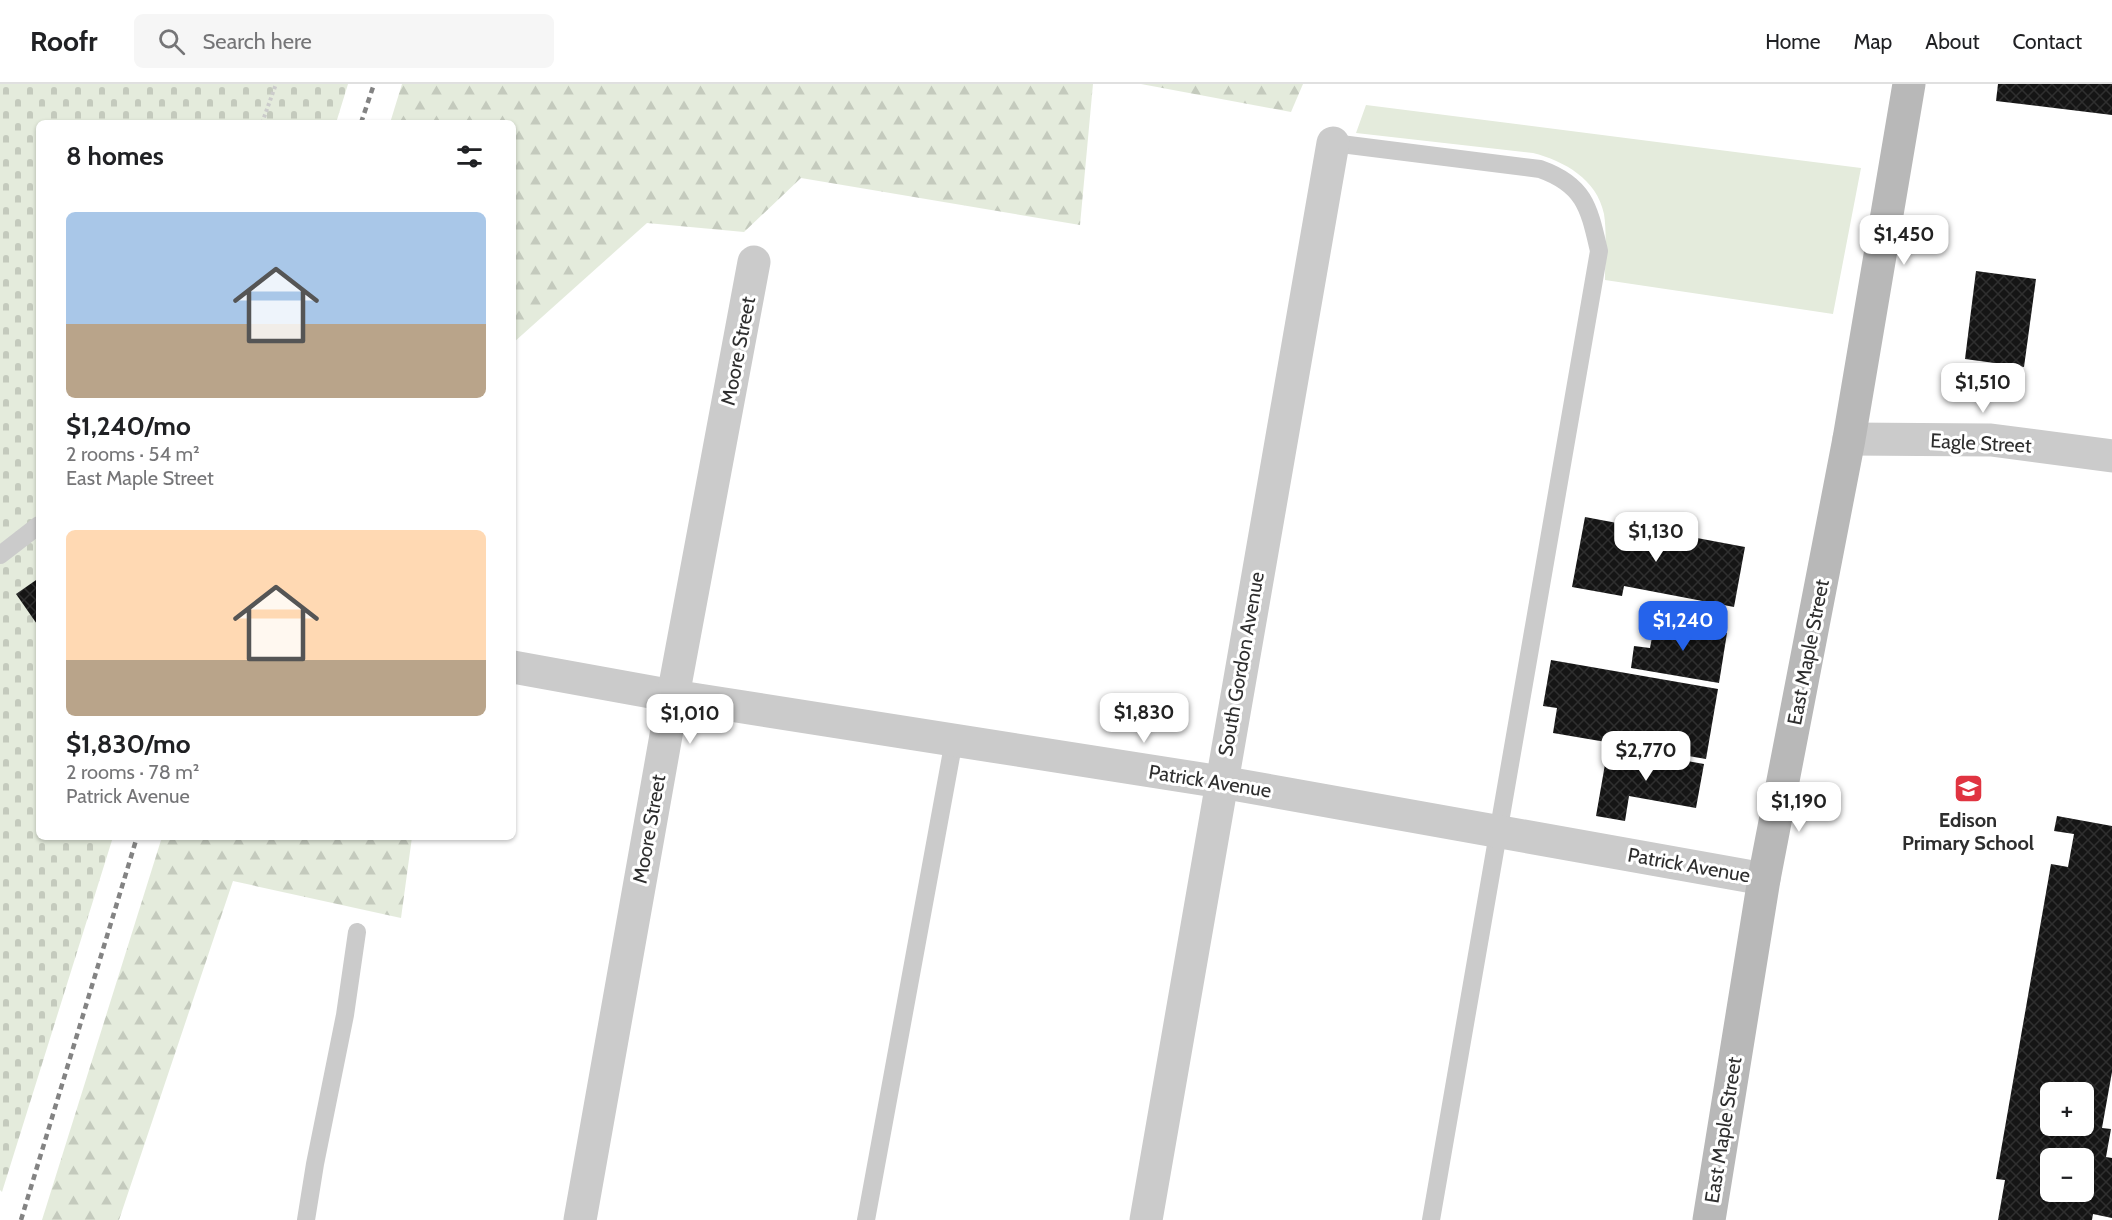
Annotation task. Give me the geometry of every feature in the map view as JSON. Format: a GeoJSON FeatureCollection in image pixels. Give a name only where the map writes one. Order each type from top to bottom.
{"type":"FeatureCollection","features":[{"type":"Feature","properties":{"kind":"main road","name":"East Maple Street"},"geometry":{"type":"LineString","coordinates":[[1709,1220],[1764,879],[1849,439],[1909,84]]}},
{"type":"Feature","properties":{"kind":"street","name":"South Gordon Avenue"},"geometry":{"type":"LineString","coordinates":[[1146,1220],[1333,143]]}},
{"type":"Feature","properties":{"kind":"street","name":"Moore Street"},"geometry":{"type":"LineString","coordinates":[[580,1220],[673,696],[754,262]]}},
{"type":"Feature","properties":{"kind":"street","name":"Eagle Street"},"geometry":{"type":"LineString","coordinates":[[1849,439],[1991,440],[2112,456]]}},
{"type":"Feature","properties":{"kind":"street","name":"Patrick Avenue"},"geometry":{"type":"LineString","coordinates":[[516,669],[673,696],[1221,782],[1764,879]]}},
{"type":"Feature","properties":{"kind":"lane"},"geometry":{"type":"LineString","coordinates":[[1333,143],[1540,169],[1560,176],[1577,192],[1590,212],[1599,251],[1431,1220]]}},
{"type":"Feature","properties":{"kind":"lane"},"geometry":{"type":"LineString","coordinates":[[0,555],[36,527]]}},
{"type":"Feature","properties":{"kind":"lane"},"geometry":{"type":"LineString","coordinates":[[866,1220],[954,740]]}},
{"type":"Feature","properties":{"kind":"lane"},"geometry":{"type":"LineString","coordinates":[[306,1220],[345,1015],[357,932]]}},
{"type":"Feature","properties":{"kind":"path"},"geometry":{"type":"LineString","coordinates":[[263,120],[276,84]]}},
{"type":"Feature","properties":{"kind":"green space"},"geometry":{"type":"Polygon","coordinates":[[[0,84],[348,84],[337,120],[36,120],[36,840],[112,840],[2,1192],[0,1190],[0,84]]]}},
{"type":"Feature","properties":{"kind":"green space"},"geometry":{"type":"Polygon","coordinates":[[[402,84],[1093,84],[1080,225],[801,178],[744,232],[647,223],[516,340],[516,120],[391,120],[402,84]]]}},
{"type":"Feature","properties":{"kind":"green space"},"geometry":{"type":"Polygon","coordinates":[[[1141,84],[1303,84],[1291,112],[1141,84]]]}},
{"type":"Feature","properties":{"kind":"green space"},"geometry":{"type":"Polygon","coordinates":[[[1366,105],[1861,168],[1833,314],[1605,280],[1604,214],[1594,191],[1577,173],[1545,156],[1533,153],[1356,133],[1366,105]]]}},
{"type":"Feature","properties":{"kind":"green space"},"geometry":{"type":"Polygon","coordinates":[[[161,840],[412,840],[401,918],[233,881],[119,1220],[42,1220],[161,840]]]}},
{"type":"Feature","properties":{"kind":"building"},"geometry":{"type":"Polygon","coordinates":[[[1998,84],[2112,84],[2112,115],[1996,101],[1998,84]]]}},
{"type":"Feature","properties":{"kind":"building"},"geometry":{"type":"Polygon","coordinates":[[[1976,271],[2036,279],[2024,367],[1965,359],[1976,271]]]}},
{"type":"Feature","properties":{"kind":"building"},"geometry":{"type":"Polygon","coordinates":[[[1585,517],[1745,547],[1734,607],[1624,586],[1622,596],[1572,587],[1585,517]]]}},
{"type":"Feature","properties":{"kind":"building"},"geometry":{"type":"Polygon","coordinates":[[[36,580],[36,623],[16,594],[36,580]]]}},
{"type":"Feature","properties":{"kind":"building"},"geometry":{"type":"Polygon","coordinates":[[[1655,621],[1727,633],[1719,683],[1631,668],[1634,646],[1650,648],[1655,621]]]}},
{"type":"Feature","properties":{"kind":"building"},"geometry":{"type":"Polygon","coordinates":[[[1551,660],[1718,689],[1706,759],[1553,733],[1557,708],[1543,706],[1551,660]]]}},
{"type":"Feature","properties":{"kind":"building"},"geometry":{"type":"Polygon","coordinates":[[[1608,747],[1704,764],[1696,808],[1629,796],[1625,821],[1596,816],[1608,747]]]}},
{"type":"Feature","properties":{"kind":"building"},"geometry":{"type":"Polygon","coordinates":[[[2057,816],[2112,826],[2112,1072],[2102,1128],[2111,1129],[2106,1157],[2112,1158],[2112,1218],[2093,1214],[2092,1220],[1998,1220],[2005,1180],[1996,1179],[2051,864],[2068,867],[2074,834],[2054,831],[2057,816]]]}},
{"type":"Feature","properties":{"kind":"railway"},"geometry":{"type":"LineString","coordinates":[[362,120],[374,84]]}},
{"type":"Feature","properties":{"kind":"railway"},"geometry":{"type":"LineString","coordinates":[[21,1220],[136,840]]}},
{"type":"Feature","properties":{"kind":"place","name":"Edison Primary School"},"geometry":{"type":"Point","coordinates":[1968,789]}}]}
